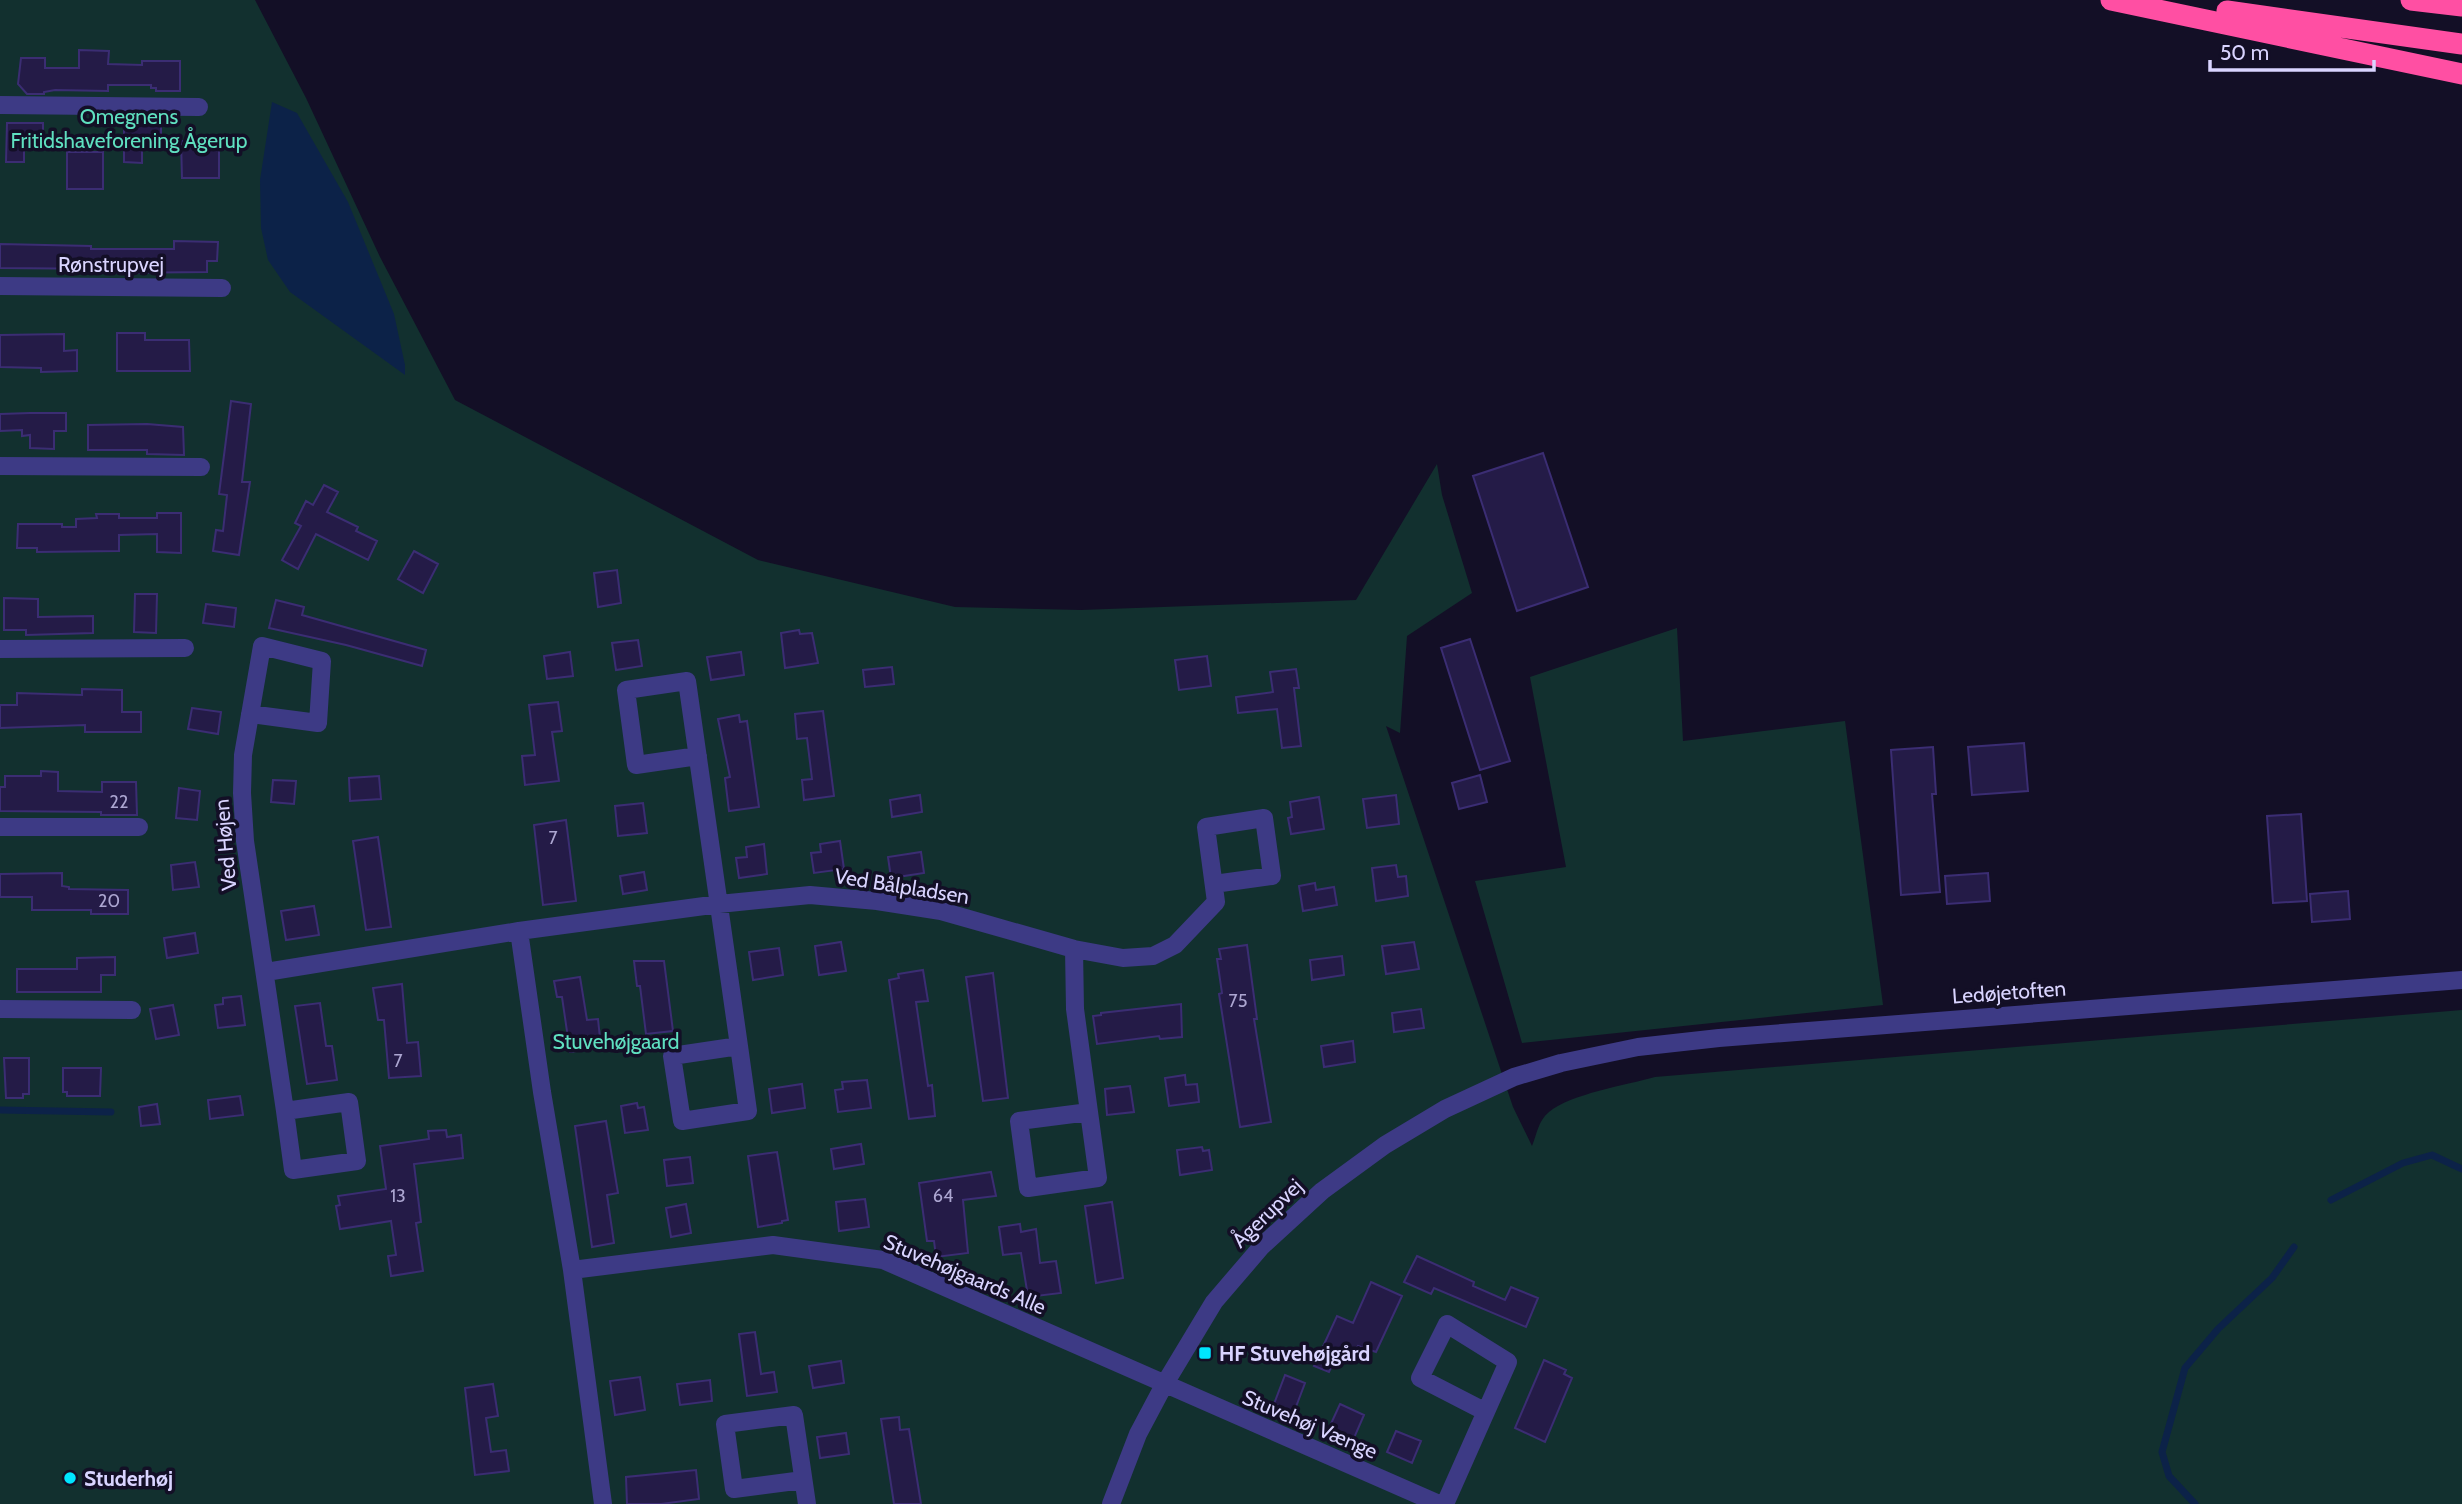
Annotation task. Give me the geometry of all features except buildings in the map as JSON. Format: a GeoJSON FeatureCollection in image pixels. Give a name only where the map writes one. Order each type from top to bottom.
{"type":"FeatureCollection","features":[{"type":"Feature","properties":{"kind":"highway"},"geometry":{"type":"LineString","coordinates":[[2111,0],[2462,74]]}},
{"type":"Feature","properties":{"kind":"highway"},"geometry":{"type":"LineString","coordinates":[[2148,0],[2462,44]]}},
{"type":"Feature","properties":{"kind":"highway"},"geometry":{"type":"LineString","coordinates":[[2411,0],[2462,6]]}},
{"type":"Feature","properties":{"kind":"street"},"geometry":{"type":"LineString","coordinates":[[0,105],[199,107]]}},
{"type":"Feature","properties":{"kind":"street","name":"Rønstrupvej"},"geometry":{"type":"LineString","coordinates":[[0,286],[222,288]]}},
{"type":"Feature","properties":{"kind":"street"},"geometry":{"type":"LineString","coordinates":[[0,466],[201,467]]}},
{"type":"Feature","properties":{"kind":"street","name":"Ved Højen"},"geometry":{"type":"LineString","coordinates":[[250,714],[317,723],[322,661],[262,646],[250,714],[243,755],[245,841],[293,1170],[357,1161],[349,1102],[285,1111]]}},
{"type":"Feature","properties":{"kind":"street"},"geometry":{"type":"LineString","coordinates":[[0,649],[185,649]]}},
{"type":"Feature","properties":{"kind":"street"},"geometry":{"type":"LineString","coordinates":[[698,756],[636,765],[626,690],[687,681],[698,756],[719,904],[739,1046],[748,1111],[682,1121],[672,1056],[739,1046]]}},
{"type":"Feature","properties":{"kind":"street","name":"Ved Bålpladsen"},"geometry":{"type":"LineString","coordinates":[[519,931],[719,904],[810,895],[877,901],[941,911],[1074,949],[1123,958],[1153,956],[1175,945],[1216,902],[1206,827],[1264,818],[1272,876],[1214,884]]}},
{"type":"Feature","properties":{"kind":"street"},"geometry":{"type":"LineString","coordinates":[[0,827],[139,827]]}},
{"type":"Feature","properties":{"kind":"street"},"geometry":{"type":"LineString","coordinates":[[266,972],[519,931],[542,1092],[572,1270],[603,1504]]}},
{"type":"Feature","properties":{"kind":"street"},"geometry":{"type":"LineString","coordinates":[[1074,949],[1075,1009],[1098,1178],[1028,1188],[1019,1121],[1089,1112]]}},
{"type":"Feature","properties":{"kind":"street","name":"Ledøjetoften"},"geometry":{"type":"LineString","coordinates":[[1561,1063],[1638,1047],[1719,1038],[2462,979]]}},
{"type":"Feature","properties":{"kind":"street"},"geometry":{"type":"LineString","coordinates":[[0,1009],[132,1010]]}},
{"type":"Feature","properties":{"kind":"street","name":"Ågerupvej"},"geometry":{"type":"LineString","coordinates":[[1111,1504],[1138,1434],[1164,1385],[1214,1302],[1262,1246],[1322,1191],[1385,1145],[1445,1109],[1514,1077],[1561,1063]]}},
{"type":"Feature","properties":{"kind":"street","name":"Stuvehøjgaards Alle"},"geometry":{"type":"LineString","coordinates":[[572,1270],[773,1245],[883,1260],[1164,1385]]}},
{"type":"Feature","properties":{"kind":"street"},"geometry":{"type":"LineString","coordinates":[[1445,1504],[1486,1412],[1508,1362],[1447,1324],[1420,1378],[1486,1412]]}},
{"type":"Feature","properties":{"kind":"street","name":"Stuvehøj Vænge"},"geometry":{"type":"LineString","coordinates":[[1164,1385],[1439,1504]]}},
{"type":"Feature","properties":{"kind":"street"},"geometry":{"type":"LineString","coordinates":[[803,1480],[734,1489],[725,1424],[794,1415],[807,1504]]}},
{"type":"Feature","properties":{"kind":"green space","name":"Stuvehøjgaard"},"geometry":{"type":"Polygon","coordinates":[[[0,0],[255,0],[306,98],[380,257],[455,400],[758,560],[955,607],[1081,610],[1356,600],[1437,464],[1442,495],[1472,593],[1407,636],[1400,733],[1386,726],[1513,1107],[1532,1146],[1542,1119],[1558,1106],[1584,1095],[1655,1077],[2462,1010],[2462,1504],[0,1504],[0,0]]]}},
{"type":"Feature","properties":{"kind":"green space"},"geometry":{"type":"Polygon","coordinates":[[[1677,628],[1683,741],[1845,721],[1883,1005],[1522,1043],[1475,881],[1566,867],[1530,677],[1677,628]]]}},
{"type":"Feature","properties":{"kind":"water"},"geometry":{"type":"Polygon","coordinates":[[[272,102],[297,113],[348,202],[394,314],[405,375],[290,292],[268,260],[261,228],[260,180],[272,102]]]}},
{"type":"Feature","properties":{"kind":"waterway"},"geometry":{"type":"LineString","coordinates":[[0,1110],[111,1112]]}},
{"type":"Feature","properties":{"kind":"waterway"},"geometry":{"type":"LineString","coordinates":[[2331,1200],[2403,1163],[2432,1155],[2462,1169]]}},
{"type":"Feature","properties":{"kind":"waterway"},"geometry":{"type":"LineString","coordinates":[[2195,1504],[2169,1476],[2162,1452],[2185,1368],[2218,1329],[2272,1278],[2294,1247]]}},
{"type":"Feature","properties":{"kind":"place","name":"HF Stuvehøjgård"},"geometry":{"type":"Point","coordinates":[1205,1353]}},
{"type":"Feature","properties":{"kind":"place","name":"Studerhøj"},"geometry":{"type":"Point","coordinates":[70,1478]}},
{"type":"Feature","properties":{"kind":"park label","name":"Omegnens Fritidshaveforening Ågerup"},"geometry":{"type":"Point","coordinates":[129,128]}}]}
